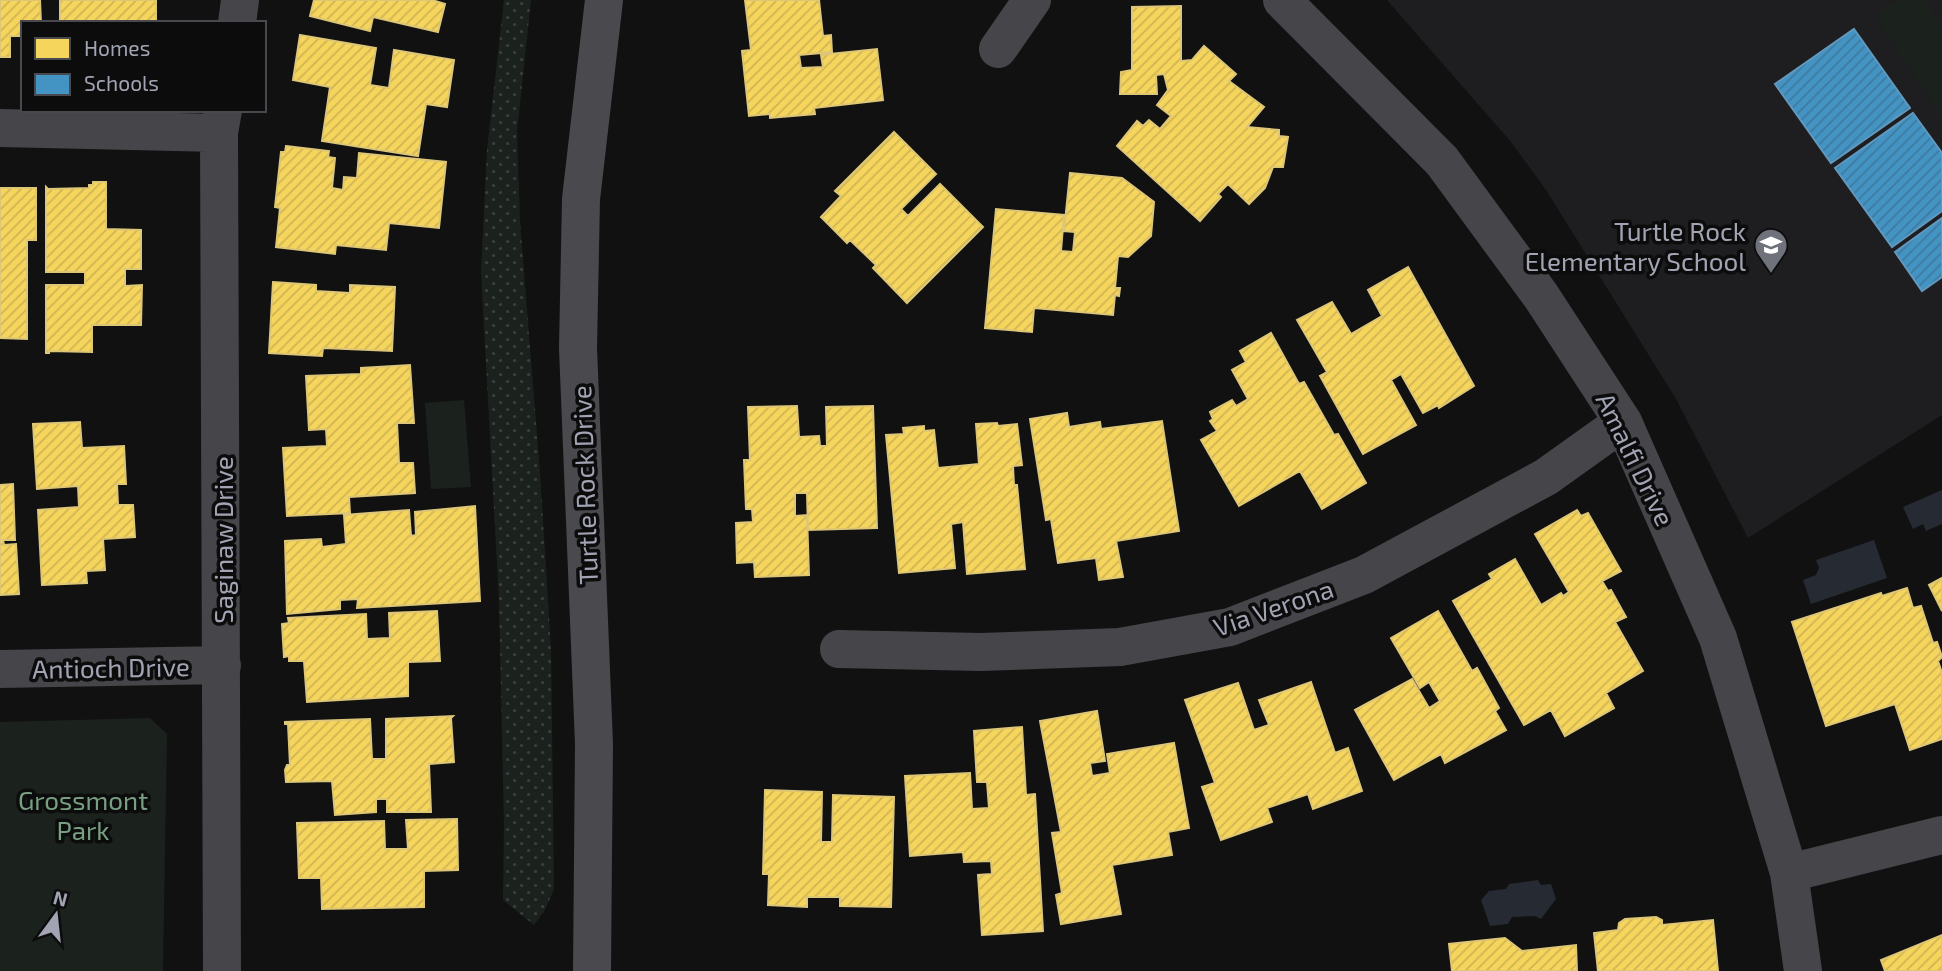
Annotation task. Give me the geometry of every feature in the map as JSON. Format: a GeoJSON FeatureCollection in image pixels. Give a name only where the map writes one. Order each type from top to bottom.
{"type":"FeatureCollection","features":[{"type":"Feature","properties":{"kind":"street"},"geometry":{"type":"LineString","coordinates":[[237,21],[240,0]]}},
{"type":"Feature","properties":{"kind":"street","name":"Turtle Rock Drive"},"geometry":{"type":"LineString","coordinates":[[592,971],[594,744],[578,348],[581,199],[604,0]]}},
{"type":"Feature","properties":{"kind":"street"},"geometry":{"type":"LineString","coordinates":[[998,49],[1032,0]]}},
{"type":"Feature","properties":{"kind":"street","name":"Amalfi Drive"},"geometry":{"type":"LineString","coordinates":[[1283,0],[1443,161],[1541,296],[1623,422],[1718,638],[1789,873],[1803,971]]}},
{"type":"Feature","properties":{"kind":"street"},"geometry":{"type":"LineString","coordinates":[[0,128],[221,122]]}},
{"type":"Feature","properties":{"kind":"street","name":"Saginaw Drive"},"geometry":{"type":"LineString","coordinates":[[221,122],[222,971]]}},
{"type":"Feature","properties":{"kind":"street","name":"Via Verona"},"geometry":{"type":"LineString","coordinates":[[839,649],[981,652],[1120,646],[1230,627],[1364,575],[1546,477],[1623,422]]}},
{"type":"Feature","properties":{"kind":"street","name":"Antioch Drive"},"geometry":{"type":"LineString","coordinates":[[0,668],[222,665]]}},
{"type":"Feature","properties":{"kind":"street"},"geometry":{"type":"LineString","coordinates":[[1789,873],[1942,835]]}},
{"type":"Feature","properties":{"kind":"shaded area","name":"Turtle Rock Elementary School"},"geometry":{"type":"Polygon","coordinates":[[[1387,0],[1942,0],[1942,415],[1748,538],[1676,399],[1546,190],[1511,142],[1387,0]]]}},
{"type":"Feature","properties":{"kind":"shaded area"},"geometry":{"type":"Polygon","coordinates":[[[1942,490],[1942,524],[1926,531],[1923,524],[1913,529],[1903,507],[1942,490]]]}},
{"type":"Feature","properties":{"kind":"shaded area"},"geometry":{"type":"Polygon","coordinates":[[[1874,540],[1887,578],[1811,604],[1803,580],[1816,575],[1819,568],[1816,560],[1874,540]]]}},
{"type":"Feature","properties":{"kind":"shaded area"},"geometry":{"type":"Polygon","coordinates":[[[1538,880],[1541,885],[1551,884],[1556,899],[1541,919],[1535,916],[1512,917],[1508,924],[1490,926],[1481,900],[1489,891],[1506,889],[1509,884],[1538,880]]]}},
{"type":"Feature","properties":{"kind":"green space"},"geometry":{"type":"Polygon","coordinates":[[[504,0],[531,0],[517,131],[520,222],[551,650],[554,889],[545,910],[534,925],[503,900],[499,599],[481,272],[487,150],[504,0]]]}},
{"type":"Feature","properties":{"kind":"green space"},"geometry":{"type":"Polygon","coordinates":[[[1897,0],[1923,0],[1942,26],[1942,116],[1875,16],[1897,0]]]}},
{"type":"Feature","properties":{"kind":"green space"},"geometry":{"type":"Polygon","coordinates":[[[464,400],[471,487],[431,489],[425,403],[464,400]]]}},
{"type":"Feature","properties":{"kind":"green space","name":"Grossmont Park"},"geometry":{"type":"Polygon","coordinates":[[[150,718],[167,734],[163,971],[0,971],[0,722],[150,718]]]}},
{"type":"Feature","properties":{"kind":"building: Homes"},"geometry":{"type":"Polygon","coordinates":[[[0,0],[40,0],[41,21],[21,21],[21,36],[10,36],[10,57],[0,57],[0,0]]]}},
{"type":"Feature","properties":{"kind":"building: Homes"},"geometry":{"type":"Polygon","coordinates":[[[60,0],[156,0],[156,21],[60,21],[60,0]]]}},
{"type":"Feature","properties":{"kind":"building: Homes"},"geometry":{"type":"Polygon","coordinates":[[[314,0],[432,0],[445,4],[438,32],[373,17],[370,31],[310,16],[314,0]]]}},
{"type":"Feature","properties":{"kind":"building: Homes"},"geometry":{"type":"Polygon","coordinates":[[[745,0],[819,0],[823,36],[831,35],[832,52],[799,55],[801,68],[823,67],[821,55],[877,49],[883,100],[814,108],[815,114],[770,118],[770,114],[749,116],[742,51],[751,50],[745,0]]]}},
{"type":"Feature","properties":{"kind":"building: Homes"},"geometry":{"type":"Polygon","coordinates":[[[1181,6],[1181,61],[1192,60],[1204,46],[1236,74],[1229,81],[1264,107],[1247,127],[1279,130],[1279,136],[1288,137],[1283,167],[1273,167],[1265,188],[1249,204],[1228,184],[1218,194],[1221,197],[1200,221],[1117,146],[1137,121],[1143,126],[1149,120],[1160,129],[1171,116],[1157,105],[1168,90],[1164,74],[1156,75],[1157,94],[1120,94],[1121,72],[1132,70],[1132,7],[1181,6]]]}},
{"type":"Feature","properties":{"kind":"building: Homes"},"geometry":{"type":"Polygon","coordinates":[[[300,35],[376,48],[370,85],[389,88],[394,50],[454,60],[447,107],[426,104],[418,156],[322,141],[330,87],[293,80],[300,35]]]}},
{"type":"Feature","properties":{"kind":"building: Homes"},"geometry":{"type":"Polygon","coordinates":[[[894,132],[936,174],[901,209],[908,216],[940,184],[983,227],[907,303],[873,268],[876,265],[850,240],[847,243],[821,217],[841,196],[835,191],[894,132]]]}},
{"type":"Feature","properties":{"kind":"building: Homes"},"geometry":{"type":"Polygon","coordinates":[[[286,146],[329,151],[328,157],[335,158],[332,188],[343,190],[344,177],[357,178],[359,153],[446,162],[439,228],[389,223],[386,250],[336,245],[335,254],[276,247],[280,208],[275,207],[281,152],[285,152],[286,146]]]}},
{"type":"Feature","properties":{"kind":"building: Homes"},"geometry":{"type":"Polygon","coordinates":[[[1070,173],[1122,178],[1154,202],[1151,236],[1128,257],[1118,256],[1115,288],[1120,288],[1119,296],[1115,295],[1113,315],[1034,308],[1032,332],[985,328],[996,209],[1064,215],[1061,251],[1073,252],[1075,232],[1064,231],[1070,173]]]}},
{"type":"Feature","properties":{"kind":"building: Homes"},"geometry":{"type":"Polygon","coordinates":[[[93,182],[106,182],[106,229],[141,230],[141,269],[125,269],[125,286],[142,285],[141,325],[92,325],[92,352],[46,353],[46,285],[85,285],[85,272],[46,272],[46,187],[89,188],[93,182]]]}},
{"type":"Feature","properties":{"kind":"building: Homes"},"geometry":{"type":"Polygon","coordinates":[[[0,188],[36,188],[36,240],[27,240],[27,339],[0,338],[0,188]]]}},
{"type":"Feature","properties":{"kind":"building: Homes"},"geometry":{"type":"Polygon","coordinates":[[[1408,267],[1474,386],[1439,408],[1438,405],[1423,413],[1401,374],[1391,380],[1416,425],[1363,454],[1320,376],[1327,372],[1297,320],[1332,302],[1351,334],[1382,316],[1368,290],[1408,267]]]}},
{"type":"Feature","properties":{"kind":"building: Homes"},"geometry":{"type":"Polygon","coordinates":[[[273,282],[316,285],[316,291],[350,293],[350,285],[395,287],[392,351],[323,348],[322,356],[269,353],[273,282]]]}},
{"type":"Feature","properties":{"kind":"building: Homes"},"geometry":{"type":"Polygon","coordinates":[[[1271,333],[1299,384],[1304,382],[1334,435],[1338,434],[1366,483],[1322,509],[1300,471],[1239,506],[1201,440],[1217,431],[1210,421],[1213,419],[1210,412],[1232,400],[1236,406],[1248,399],[1232,370],[1246,362],[1240,351],[1271,333]]]}},
{"type":"Feature","properties":{"kind":"building: Homes"},"geometry":{"type":"Polygon","coordinates":[[[410,365],[414,423],[397,423],[399,463],[413,463],[415,493],[349,497],[350,513],[287,516],[283,448],[327,446],[326,429],[309,430],[306,376],[361,374],[361,368],[410,365]]]}},
{"type":"Feature","properties":{"kind":"building: Homes"},"geometry":{"type":"Polygon","coordinates":[[[797,406],[799,437],[819,436],[820,446],[827,446],[826,407],[873,406],[877,528],[808,530],[807,493],[795,493],[795,516],[807,515],[809,575],[755,577],[754,562],[737,563],[736,523],[753,522],[752,509],[746,509],[744,460],[750,460],[748,407],[797,406]]]}},
{"type":"Feature","properties":{"kind":"building: Homes"},"geometry":{"type":"Polygon","coordinates":[[[1067,413],[1069,427],[1100,422],[1101,429],[1162,421],[1179,531],[1116,541],[1123,577],[1099,580],[1096,558],[1058,563],[1051,519],[1046,520],[1030,419],[1067,413]]]}},
{"type":"Feature","properties":{"kind":"building: Homes"},"geometry":{"type":"Polygon","coordinates":[[[80,422],[82,448],[124,446],[126,484],[117,484],[118,505],[133,505],[135,537],[103,539],[105,570],[86,571],[87,583],[42,585],[38,510],[79,507],[78,486],[37,489],[33,424],[80,422]]]}},
{"type":"Feature","properties":{"kind":"building: Homes"},"geometry":{"type":"Polygon","coordinates":[[[997,423],[998,426],[1017,424],[1022,465],[1013,466],[1014,485],[1017,485],[1025,569],[967,574],[963,522],[951,524],[955,568],[899,573],[886,435],[904,434],[903,428],[924,426],[924,431],[934,430],[938,468],[979,464],[976,424],[997,423]]]}},
{"type":"Feature","properties":{"kind":"building: Homes"},"geometry":{"type":"Polygon","coordinates":[[[13,484],[15,540],[3,540],[4,545],[16,544],[19,594],[0,595],[0,485],[13,484]]]}},
{"type":"Feature","properties":{"kind":"building: Homes"},"geometry":{"type":"Polygon","coordinates":[[[475,506],[480,601],[357,608],[358,599],[340,600],[340,609],[287,614],[285,541],[321,539],[322,547],[346,544],[344,515],[409,510],[411,536],[416,535],[415,512],[475,506]]]}},
{"type":"Feature","properties":{"kind":"building: Homes"},"geometry":{"type":"Polygon","coordinates":[[[1577,510],[1581,516],[1588,513],[1621,571],[1602,581],[1608,591],[1611,590],[1626,617],[1615,622],[1643,671],[1606,693],[1614,708],[1565,736],[1551,710],[1524,725],[1453,601],[1492,579],[1489,574],[1515,559],[1541,605],[1561,593],[1563,596],[1569,592],[1535,534],[1577,510]]]}},
{"type":"Feature","properties":{"kind":"building: Homes"},"geometry":{"type":"Polygon","coordinates":[[[1942,578],[1942,611],[1929,585],[1942,578]]]}},
{"type":"Feature","properties":{"kind":"building: Homes"},"geometry":{"type":"Polygon","coordinates":[[[1907,588],[1913,608],[1921,606],[1933,643],[1937,642],[1942,657],[1938,661],[1942,673],[1942,739],[1910,750],[1895,704],[1826,726],[1792,622],[1881,593],[1882,596],[1907,588]]]}},
{"type":"Feature","properties":{"kind":"building: Homes"},"geometry":{"type":"Polygon","coordinates":[[[437,611],[440,661],[408,662],[408,696],[307,702],[304,661],[289,661],[289,656],[284,657],[282,624],[289,623],[288,618],[366,614],[367,639],[390,638],[389,613],[437,611]]]}},
{"type":"Feature","properties":{"kind":"building: Homes"},"geometry":{"type":"Polygon","coordinates":[[[1438,611],[1472,671],[1477,668],[1499,708],[1495,711],[1506,730],[1445,763],[1441,754],[1394,780],[1355,710],[1412,679],[1429,708],[1440,701],[1429,682],[1420,688],[1391,638],[1438,611]]]}},
{"type":"Feature","properties":{"kind":"building: Homes"},"geometry":{"type":"Polygon","coordinates":[[[1311,682],[1335,753],[1348,748],[1362,791],[1313,809],[1308,794],[1267,808],[1272,822],[1221,840],[1202,787],[1215,783],[1185,700],[1238,683],[1254,730],[1269,725],[1259,700],[1311,682]]]}},
{"type":"Feature","properties":{"kind":"building: Homes"},"geometry":{"type":"Polygon","coordinates":[[[1097,711],[1105,761],[1090,763],[1092,776],[1110,773],[1107,754],[1174,743],[1189,828],[1168,832],[1172,855],[1112,865],[1121,914],[1061,924],[1056,895],[1062,893],[1052,833],[1061,832],[1040,721],[1097,711]]]}},
{"type":"Feature","properties":{"kind":"building: Homes"},"geometry":{"type":"Polygon","coordinates":[[[453,716],[454,762],[429,764],[431,812],[387,812],[387,799],[376,799],[376,812],[335,815],[332,781],[286,782],[285,770],[287,765],[290,765],[288,724],[285,722],[370,719],[372,759],[386,759],[386,719],[453,716]]]}},
{"type":"Feature","properties":{"kind":"building: Homes"},"geometry":{"type":"Polygon","coordinates":[[[1022,727],[1026,795],[1035,794],[1043,931],[982,935],[978,875],[992,874],[991,861],[964,862],[963,852],[910,856],[905,776],[970,773],[972,809],[989,808],[987,782],[977,782],[974,731],[1022,727]]]}},
{"type":"Feature","properties":{"kind":"building: Homes"},"geometry":{"type":"Polygon","coordinates":[[[765,790],[822,792],[821,842],[832,842],[833,795],[894,797],[891,907],[840,906],[840,897],[807,897],[807,907],[768,905],[769,874],[763,874],[765,790]]]}},
{"type":"Feature","properties":{"kind":"building: Homes"},"geometry":{"type":"Polygon","coordinates":[[[457,819],[458,870],[424,871],[424,907],[322,909],[321,878],[299,878],[297,823],[384,821],[385,849],[408,849],[406,820],[457,819]]]}},
{"type":"Feature","properties":{"kind":"building: Homes"},"geometry":{"type":"Polygon","coordinates":[[[1656,917],[1662,920],[1662,925],[1713,920],[1718,971],[1598,971],[1594,933],[1618,930],[1619,923],[1625,919],[1656,917]]]}},
{"type":"Feature","properties":{"kind":"building: Homes"},"geometry":{"type":"Polygon","coordinates":[[[1942,935],[1942,971],[1885,971],[1881,960],[1942,935]]]}},
{"type":"Feature","properties":{"kind":"building: Homes"},"geometry":{"type":"Polygon","coordinates":[[[1505,938],[1522,951],[1576,945],[1577,971],[1452,971],[1449,944],[1505,938]]]}},
{"type":"Feature","properties":{"kind":"building: Schools"},"geometry":{"type":"Polygon","coordinates":[[[1854,29],[1910,108],[1831,163],[1775,84],[1854,29]]]}},
{"type":"Feature","properties":{"kind":"building: Schools"},"geometry":{"type":"Polygon","coordinates":[[[1913,113],[1942,153],[1942,211],[1892,247],[1835,168],[1913,113]]]}},
{"type":"Feature","properties":{"kind":"building: Schools"},"geometry":{"type":"Polygon","coordinates":[[[1942,218],[1942,277],[1922,291],[1895,252],[1942,218]]]}},
{"type":"Feature","properties":{"kind":"place","name":"Turtle Rock Elementary School"},"geometry":{"type":"Point","coordinates":[1771,275]}}]}
